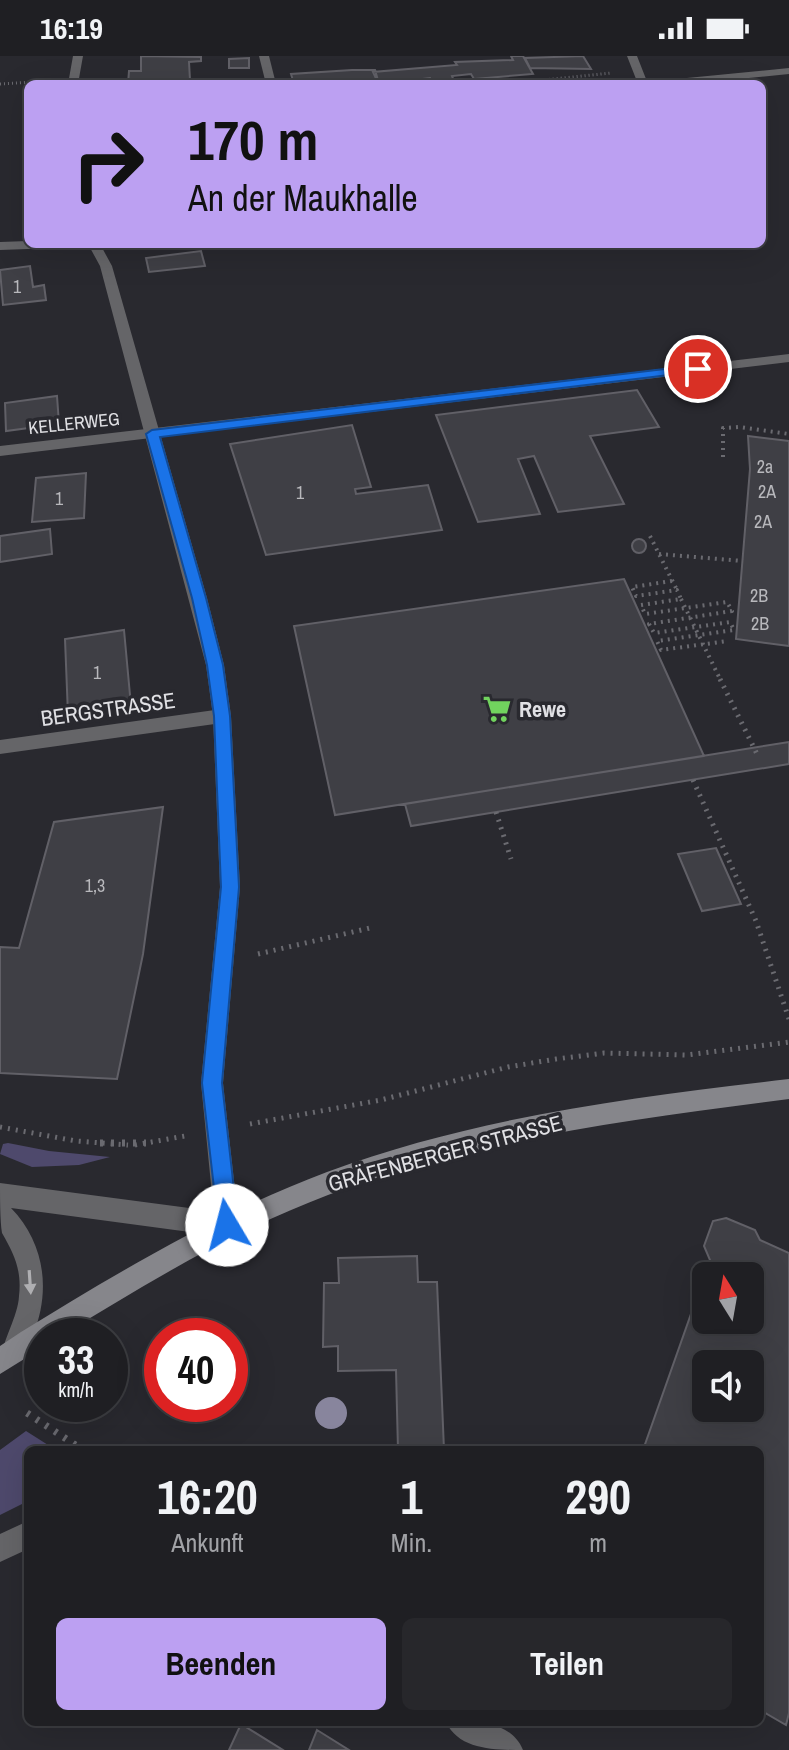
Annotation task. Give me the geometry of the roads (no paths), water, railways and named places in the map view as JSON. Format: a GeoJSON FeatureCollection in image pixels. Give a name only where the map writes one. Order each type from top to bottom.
{"type":"FeatureCollection","features":[{"type":"Feature","properties":{"kind":"main road","name":"GRÄFENBERGER STRASSE"},"geometry":{"type":"LineString","coordinates":[[3,1359],[146,1269],[227,1225],[369,1169],[502,1134],[644,1106],[789,1089]]}},
{"type":"Feature","properties":{"kind":"street"},"geometry":{"type":"LineString","coordinates":[[74,80],[78,56]]}},
{"type":"Feature","properties":{"kind":"street"},"geometry":{"type":"LineString","coordinates":[[264,56],[270,80]]}},
{"type":"Feature","properties":{"kind":"street"},"geometry":{"type":"LineString","coordinates":[[632,56],[641,80]]}},
{"type":"Feature","properties":{"kind":"street"},"geometry":{"type":"LineString","coordinates":[[697,80],[789,71]]}},
{"type":"Feature","properties":{"kind":"street"},"geometry":{"type":"LineString","coordinates":[[0,246],[24,245]]}},
{"type":"Feature","properties":{"kind":"street"},"geometry":{"type":"LineString","coordinates":[[0,1195],[227,1225],[212,1083],[230,887],[222,716],[215,665],[199,598],[106,266],[96,248]]}},
{"type":"Feature","properties":{"kind":"street","name":"KELLERWEG"},"geometry":{"type":"LineString","coordinates":[[0,451],[789,358]]}},
{"type":"Feature","properties":{"kind":"street","name":"BERGSTRASSE"},"geometry":{"type":"LineString","coordinates":[[0,747],[222,716]]}},
{"type":"Feature","properties":{"kind":"street"},"geometry":{"type":"LineString","coordinates":[[0,1214],[14,1226],[22,1239],[28,1255],[32,1291],[24,1330],[3,1359]]}},
{"type":"Feature","properties":{"kind":"street"},"geometry":{"type":"LineString","coordinates":[[0,1548],[24,1537]]}},
{"type":"Feature","properties":{"kind":"street"},"geometry":{"type":"LineString","coordinates":[[468,1726],[508,1750]]}},
{"type":"Feature","properties":{"kind":"place","name":"Rewe"},"geometry":{"type":"Point","coordinates":[497,709]}}]}
